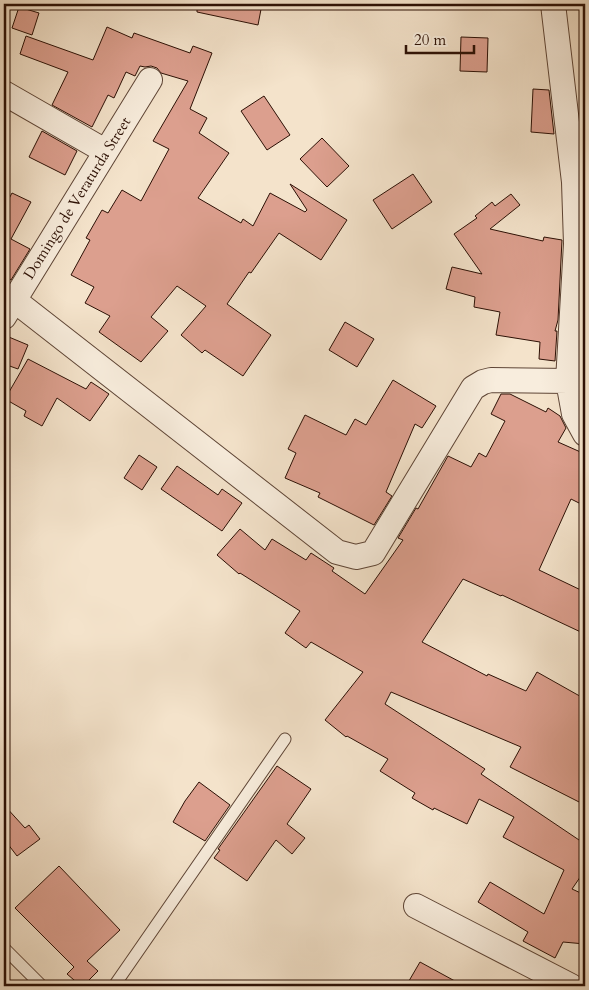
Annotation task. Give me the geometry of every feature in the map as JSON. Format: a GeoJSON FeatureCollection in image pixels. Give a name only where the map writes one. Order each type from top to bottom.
{"type":"FeatureCollection","features":[{"type":"Feature","properties":{"kind":"street"},"geometry":{"type":"LineString","coordinates":[[553,4],[580,184],[568,381],[574,414],[585,434]]}},
{"type":"Feature","properties":{"kind":"street","name":"Domingo de Veraturda Street"},"geometry":{"type":"LineString","coordinates":[[9,308],[150,80]]}},
{"type":"Feature","properties":{"kind":"street"},"geometry":{"type":"LineString","coordinates":[[4,93],[105,151]]}},
{"type":"Feature","properties":{"kind":"street"},"geometry":{"type":"LineString","coordinates":[[9,308],[337,552],[356,557],[374,554],[473,388],[491,380],[568,381]]}},
{"type":"Feature","properties":{"kind":"street"},"geometry":{"type":"LineString","coordinates":[[416,906],[571,986]]}},
{"type":"Feature","properties":{"kind":"lane"},"geometry":{"type":"LineString","coordinates":[[114,986],[285,739]]}},
{"type":"Feature","properties":{"kind":"lane"},"geometry":{"type":"LineString","coordinates":[[4,948],[42,986]]}},
{"type":"Feature","properties":{"kind":"building"},"geometry":{"type":"Polygon","coordinates":[[[197,4],[262,4],[258,25],[197,12],[197,4]]]}},
{"type":"Feature","properties":{"kind":"building"},"geometry":{"type":"Polygon","coordinates":[[[19,7],[39,13],[32,35],[12,28],[19,7]]]}},
{"type":"Feature","properties":{"kind":"building"},"geometry":{"type":"Polygon","coordinates":[[[107,27],[132,38],[134,33],[190,53],[193,46],[212,53],[190,109],[207,118],[199,133],[229,153],[198,198],[241,223],[243,219],[253,226],[270,193],[305,212],[307,210],[290,184],[347,220],[321,260],[279,233],[227,304],[271,335],[243,376],[205,350],[202,353],[181,335],[206,306],[177,286],[151,317],[168,331],[141,362],[99,332],[110,316],[85,303],[94,287],[71,275],[90,240],[86,238],[102,210],[108,213],[122,190],[141,201],[169,149],[153,141],[188,81],[161,73],[157,68],[151,66],[140,66],[135,76],[126,72],[114,98],[108,95],[92,127],[52,105],[68,72],[20,54],[26,36],[93,60],[107,27]]]}},
{"type":"Feature","properties":{"kind":"building"},"geometry":{"type":"Polygon","coordinates":[[[461,37],[488,38],[487,72],[460,71],[461,37]]]}},
{"type":"Feature","properties":{"kind":"building"},"geometry":{"type":"Polygon","coordinates":[[[533,89],[549,90],[554,134],[531,132],[533,89]]]}},
{"type":"Feature","properties":{"kind":"building"},"geometry":{"type":"Polygon","coordinates":[[[264,96],[290,135],[267,150],[241,111],[264,96]]]}},
{"type":"Feature","properties":{"kind":"building"},"geometry":{"type":"Polygon","coordinates":[[[42,131],[77,151],[65,175],[29,157],[42,131]]]}},
{"type":"Feature","properties":{"kind":"building"},"geometry":{"type":"Polygon","coordinates":[[[322,138],[349,166],[327,187],[300,159],[322,138]]]}},
{"type":"Feature","properties":{"kind":"building"},"geometry":{"type":"Polygon","coordinates":[[[413,174],[432,202],[392,229],[373,200],[413,174]]]}},
{"type":"Feature","properties":{"kind":"building"},"geometry":{"type":"Polygon","coordinates":[[[12,193],[31,202],[11,239],[30,249],[11,280],[4,276],[4,208],[12,193]]]}},
{"type":"Feature","properties":{"kind":"building"},"geometry":{"type":"Polygon","coordinates":[[[511,194],[520,205],[490,229],[543,241],[544,237],[562,240],[558,320],[555,331],[557,331],[555,361],[539,359],[540,342],[496,335],[500,312],[474,307],[475,297],[446,289],[452,267],[482,274],[454,234],[477,218],[475,216],[492,202],[495,206],[511,194]]]}},
{"type":"Feature","properties":{"kind":"building"},"geometry":{"type":"Polygon","coordinates":[[[345,322],[374,339],[357,367],[329,350],[345,322]]]}},
{"type":"Feature","properties":{"kind":"building"},"geometry":{"type":"Polygon","coordinates":[[[4,335],[28,345],[18,369],[4,364],[4,335]]]}},
{"type":"Feature","properties":{"kind":"building"},"geometry":{"type":"Polygon","coordinates":[[[28,359],[86,389],[91,382],[109,394],[90,421],[57,398],[42,426],[24,416],[26,411],[5,399],[28,359]]]}},
{"type":"Feature","properties":{"kind":"building"},"geometry":{"type":"Polygon","coordinates":[[[393,380],[436,406],[422,428],[415,424],[386,492],[392,496],[374,525],[318,497],[320,493],[285,478],[296,453],[288,449],[305,415],[346,435],[355,419],[366,425],[393,380]]]}},
{"type":"Feature","properties":{"kind":"building"},"geometry":{"type":"Polygon","coordinates":[[[501,394],[510,394],[546,412],[548,408],[560,416],[566,428],[558,442],[585,454],[585,506],[571,499],[539,570],[585,592],[585,634],[463,579],[422,642],[487,676],[488,674],[526,691],[537,672],[585,699],[585,805],[510,767],[521,747],[391,692],[385,704],[485,769],[481,774],[585,844],[585,870],[572,889],[585,895],[585,944],[563,942],[555,958],[523,941],[528,932],[478,902],[490,882],[544,914],[564,870],[503,837],[514,817],[479,799],[467,824],[434,808],[433,810],[412,798],[415,793],[380,771],[388,759],[346,737],[325,720],[363,672],[311,642],[306,648],[285,633],[300,611],[239,574],[217,555],[240,529],[265,550],[272,539],[306,560],[311,553],[334,568],[332,571],[365,594],[403,540],[398,538],[416,508],[418,509],[448,456],[471,467],[479,453],[486,457],[505,421],[491,414],[501,394]]]}},
{"type":"Feature","properties":{"kind":"building"},"geometry":{"type":"Polygon","coordinates":[[[139,455],[157,467],[142,490],[124,478],[139,455]]]}},
{"type":"Feature","properties":{"kind":"building"},"geometry":{"type":"Polygon","coordinates":[[[177,466],[218,495],[222,489],[242,503],[222,531],[161,489],[177,466]]]}},
{"type":"Feature","properties":{"kind":"building"},"geometry":{"type":"Polygon","coordinates":[[[277,766],[311,789],[287,824],[305,838],[292,854],[276,840],[247,881],[214,858],[220,850],[218,849],[277,766]]]}},
{"type":"Feature","properties":{"kind":"building"},"geometry":{"type":"Polygon","coordinates":[[[199,782],[230,805],[205,841],[173,822],[199,782]]]}},
{"type":"Feature","properties":{"kind":"building"},"geometry":{"type":"Polygon","coordinates":[[[4,805],[25,828],[29,825],[40,839],[17,856],[4,839],[4,805]]]}},
{"type":"Feature","properties":{"kind":"building"},"geometry":{"type":"Polygon","coordinates":[[[59,866],[120,930],[87,961],[98,971],[83,986],[67,974],[74,967],[15,908],[59,866]]]}},
{"type":"Feature","properties":{"kind":"building"},"geometry":{"type":"Polygon","coordinates":[[[420,962],[464,986],[406,986],[420,962]]]}}]}
